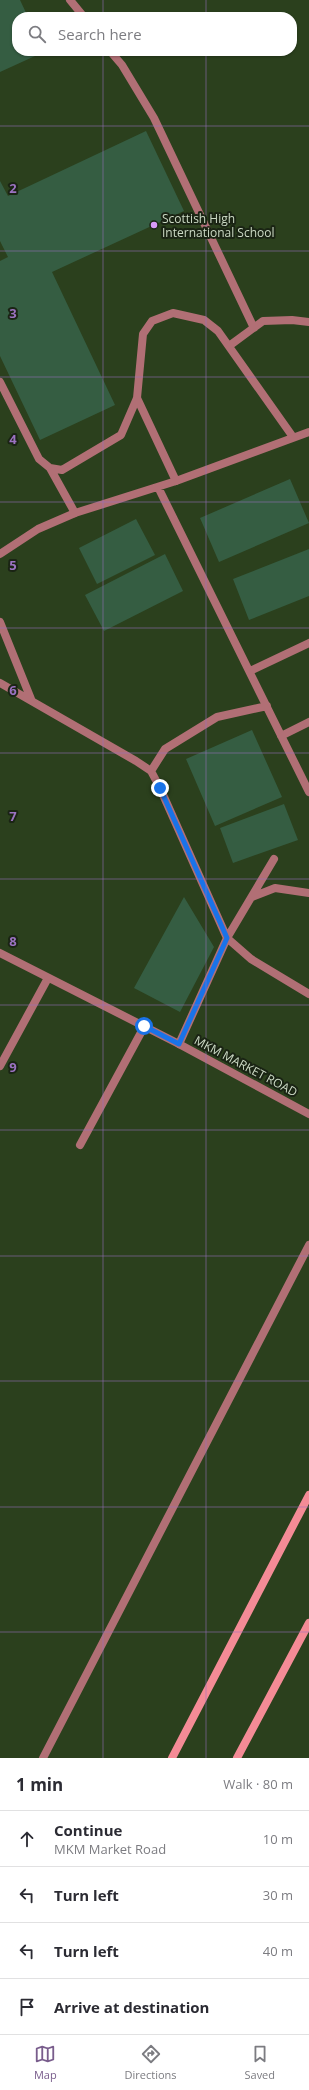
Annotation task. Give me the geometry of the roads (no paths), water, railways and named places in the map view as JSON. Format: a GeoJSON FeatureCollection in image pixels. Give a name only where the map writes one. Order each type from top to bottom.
{"type":"FeatureCollection","features":[{"type":"Feature","properties":{"kind":"main road"},"geometry":{"type":"LineString","coordinates":[[172,1758],[309,1495]]}},
{"type":"Feature","properties":{"kind":"main road"},"geometry":{"type":"LineString","coordinates":[[237,1758],[309,1624]]}},
{"type":"Feature","properties":{"kind":"street"},"geometry":{"type":"LineString","coordinates":[[70,0],[80,12]]}},
{"type":"Feature","properties":{"kind":"street"},"geometry":{"type":"LineString","coordinates":[[114,56],[122,65],[154,118],[254,328]]}},
{"type":"Feature","properties":{"kind":"street"},"geometry":{"type":"LineString","coordinates":[[50,468],[62,470],[121,435],[137,398],[142,334],[152,321],[173,313],[204,320],[218,330],[293,437]]}},
{"type":"Feature","properties":{"kind":"street"},"geometry":{"type":"LineString","coordinates":[[229,346],[263,321],[292,320],[309,322]]}},
{"type":"Feature","properties":{"kind":"street"},"geometry":{"type":"LineString","coordinates":[[0,382],[39,459],[50,468],[75,513]]}},
{"type":"Feature","properties":{"kind":"street"},"geometry":{"type":"LineString","coordinates":[[137,398],[176,481]]}},
{"type":"Feature","properties":{"kind":"street"},"geometry":{"type":"LineString","coordinates":[[0,554],[38,529],[75,513],[176,481],[309,432]]}},
{"type":"Feature","properties":{"kind":"street"},"geometry":{"type":"LineString","coordinates":[[158,487],[309,792]]}},
{"type":"Feature","properties":{"kind":"street"},"geometry":{"type":"LineString","coordinates":[[0,622],[31,699]]}},
{"type":"Feature","properties":{"kind":"street"},"geometry":{"type":"LineString","coordinates":[[250,671],[309,643]]}},
{"type":"Feature","properties":{"kind":"street"},"geometry":{"type":"LineString","coordinates":[[0,683],[31,699],[150,770],[227,938],[251,959],[309,994]]}},
{"type":"Feature","properties":{"kind":"street"},"geometry":{"type":"LineString","coordinates":[[150,770],[165,749],[217,717],[267,706]]}},
{"type":"Feature","properties":{"kind":"street"},"geometry":{"type":"LineString","coordinates":[[281,736],[309,722]]}},
{"type":"Feature","properties":{"kind":"street"},"geometry":{"type":"LineString","coordinates":[[179,1044],[227,938],[274,859]]}},
{"type":"Feature","properties":{"kind":"street"},"geometry":{"type":"LineString","coordinates":[[252,897],[275,888],[309,893]]}},
{"type":"Feature","properties":{"kind":"street","name":"MKM MARKET ROAD"},"geometry":{"type":"LineString","coordinates":[[0,953],[179,1044],[309,1114]]}},
{"type":"Feature","properties":{"kind":"street"},"geometry":{"type":"LineString","coordinates":[[0,1066],[48,978]]}},
{"type":"Feature","properties":{"kind":"street"},"geometry":{"type":"LineString","coordinates":[[80,1145],[144,1026]]}},
{"type":"Feature","properties":{"kind":"street"},"geometry":{"type":"LineString","coordinates":[[43,1758],[309,1245]]}},
{"type":"Feature","properties":{"kind":"place","name":"Scottish High International School"},"geometry":{"type":"Point","coordinates":[154,225]}}]}
